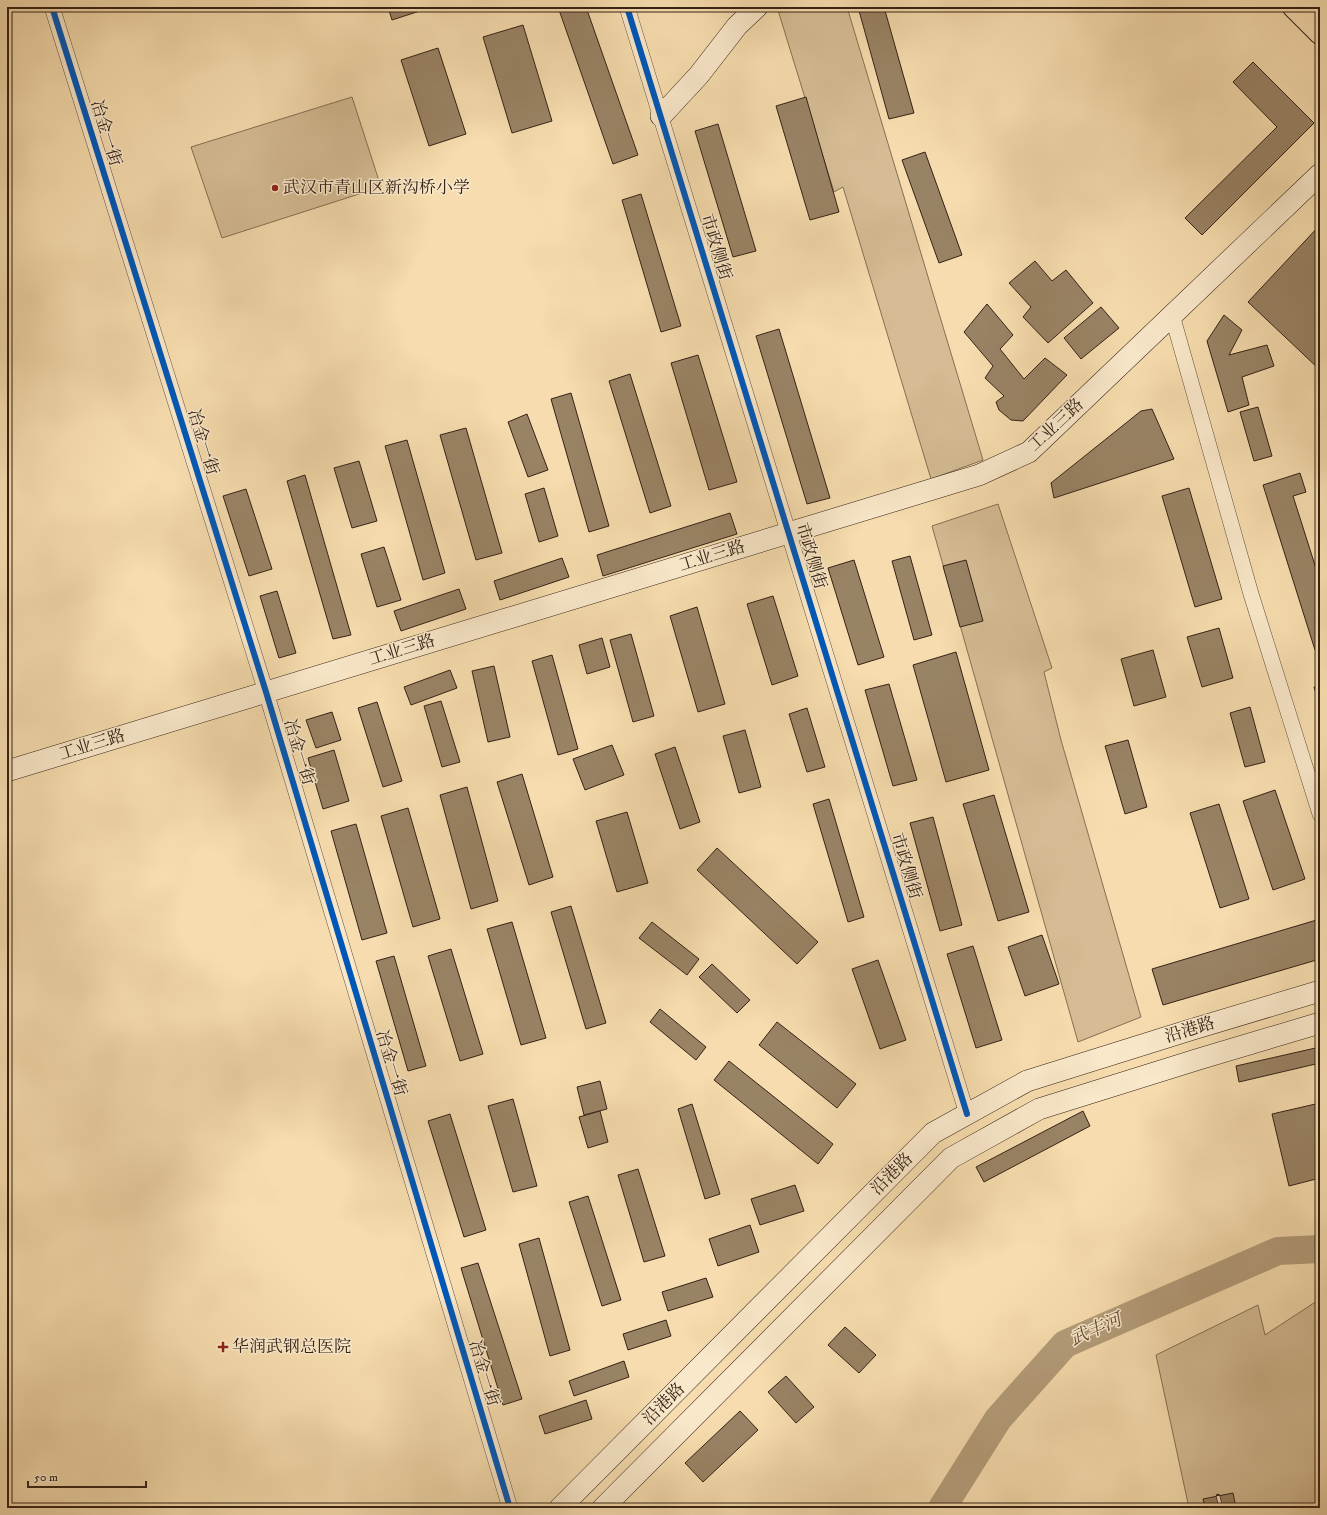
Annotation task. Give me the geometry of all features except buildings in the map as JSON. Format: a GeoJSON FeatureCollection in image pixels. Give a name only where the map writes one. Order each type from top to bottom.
{"type":"FeatureCollection","features":[{"type":"Feature","properties":{"kind":"main road"},"geometry":{"type":"LineString","coordinates":[[661,116],[699,75],[736,26],[757,7]]}},
{"type":"Feature","properties":{"kind":"main road"},"geometry":{"type":"LineString","coordinates":[[1296,9],[1320,33]]}},
{"type":"Feature","properties":{"kind":"main road","name":"工业三路"},"geometry":{"type":"LineString","coordinates":[[7,771],[979,476],[1029,452],[1320,174]]}},
{"type":"Feature","properties":{"kind":"main road","name":"沿港路"},"geometry":{"type":"LineString","coordinates":[[560,1508],[933,1133],[1027,1081],[1320,991]]}},
{"type":"Feature","properties":{"kind":"main road","name":"沿港路"},"geometry":{"type":"LineString","coordinates":[[603,1508],[951,1158],[1039,1109],[1320,1023]]}},
{"type":"Feature","properties":{"kind":"main road"},"geometry":{"type":"LineString","coordinates":[[818,1248],[839,1271]]}},
{"type":"Feature","properties":{"kind":"street","name":"冶金一街"},"geometry":{"type":"LineString","coordinates":[[52,7],[266,692],[510,1508]]}},
{"type":"Feature","properties":{"kind":"street","name":"市政侧街"},"geometry":{"type":"LineString","coordinates":[[628,7],[967,1114]]}},
{"type":"Feature","properties":{"kind":"street"},"geometry":{"type":"LineString","coordinates":[[1172,315],[1251,594],[1320,814]]}},
{"type":"Feature","properties":{"kind":"shaded area"},"geometry":{"type":"Polygon","coordinates":[[[777,7],[847,7],[983,460],[931,479],[843,187],[834,192],[777,7]]]}},
{"type":"Feature","properties":{"kind":"shaded area"},"geometry":{"type":"Polygon","coordinates":[[[352,97],[381,187],[222,238],[191,147],[352,97]]]}},
{"type":"Feature","properties":{"kind":"shaded area"},"geometry":{"type":"Polygon","coordinates":[[[998,504],[1052,668],[1044,672],[1061,740],[1141,1017],[1078,1042],[932,526],[998,504]]]}},
{"type":"Feature","properties":{"kind":"shaded area"},"geometry":{"type":"Polygon","coordinates":[[[1320,1299],[1320,1508],[1189,1508],[1156,1355],[1258,1305],[1265,1335],[1320,1299]]]}},
{"type":"Feature","properties":{"kind":"waterway","name":"武丰河"},"geometry":{"type":"LineString","coordinates":[[942,1508],[998,1419],[1065,1344],[1278,1251],[1320,1249]]}},
{"type":"Feature","properties":{"kind":"railway"},"geometry":{"type":"LineString","coordinates":[[1218,1496],[1221,1508]]}},
{"type":"Feature","properties":{"kind":"cycle path"},"geometry":{"type":"LineString","coordinates":[[52,7],[266,692],[510,1508]]}},
{"type":"Feature","properties":{"kind":"cycle path"},"geometry":{"type":"LineString","coordinates":[[627,7],[967,1114]]}},
{"type":"Feature","properties":{"kind":"place","name":"武汉市青山区新沟桥小学"},"geometry":{"type":"Point","coordinates":[275,188]}},
{"type":"Feature","properties":{"kind":"place","name":"华润武钢总医院"},"geometry":{"type":"Point","coordinates":[223,1347]}}]}
